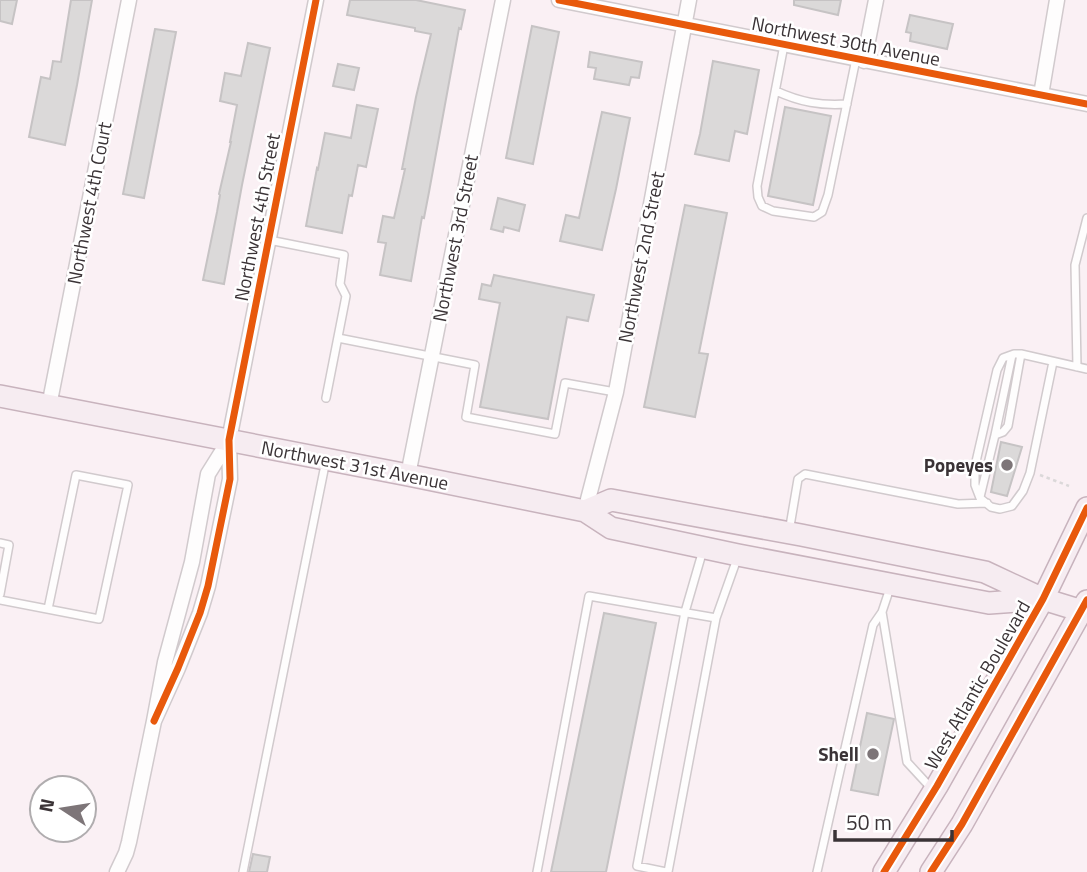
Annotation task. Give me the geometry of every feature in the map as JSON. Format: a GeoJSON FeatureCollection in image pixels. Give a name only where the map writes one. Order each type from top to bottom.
{"type":"FeatureCollection","features":[{"type":"Feature","properties":{"kind":"main road","name":"Northwest 31st Avenue"},"geometry":{"type":"LineString","coordinates":[[0,396],[585,512],[611,528],[703,549],[989,603],[1043,599],[1084,606]]}},
{"type":"Feature","properties":{"kind":"main road","name":"Northwest 31st Avenue"},"geometry":{"type":"LineString","coordinates":[[585,512],[611,500],[789,532],[985,572],[1043,599]]}},
{"type":"Feature","properties":{"kind":"main road","name":"West Atlantic Boulevard"},"geometry":{"type":"LineString","coordinates":[[884,872],[934,791],[1043,599],[1087,508]]}},
{"type":"Feature","properties":{"kind":"main road"},"geometry":{"type":"LineString","coordinates":[[931,872],[962,824],[1084,606]]}},
{"type":"Feature","properties":{"kind":"street","name":"Northwest 4th Court"},"geometry":{"type":"LineString","coordinates":[[49,406],[129,0]]}},
{"type":"Feature","properties":{"kind":"street","name":"Northwest 4th Street"},"geometry":{"type":"LineString","coordinates":[[229,440],[316,0]]}},
{"type":"Feature","properties":{"kind":"street","name":"Northwest 3rd Street"},"geometry":{"type":"LineString","coordinates":[[408,475],[503,0]]}},
{"type":"Feature","properties":{"kind":"street","name":"Northwest 30th Avenue"},"geometry":{"type":"LineString","coordinates":[[559,0],[1087,104]]}},
{"type":"Feature","properties":{"kind":"street","name":"Northwest 2nd Street"},"geometry":{"type":"LineString","coordinates":[[585,512],[616,392],[690,0]]}},
{"type":"Feature","properties":{"kind":"street"},"geometry":{"type":"LineString","coordinates":[[860,60],[876,0]]}},
{"type":"Feature","properties":{"kind":"street"},"geometry":{"type":"LineString","coordinates":[[1041,95],[1058,0]]}},
{"type":"Feature","properties":{"kind":"street"},"geometry":{"type":"LineString","coordinates":[[117,872],[130,842],[164,662],[192,562],[208,474],[229,440]]}},
{"type":"Feature","properties":{"kind":"street"},"geometry":{"type":"LineString","coordinates":[[154,721],[178,668],[208,586],[230,479],[229,440]]}},
{"type":"Feature","properties":{"kind":"lane"},"geometry":{"type":"LineString","coordinates":[[784,45],[757,186],[762,206],[773,211],[814,217],[822,212],[860,60]]}},
{"type":"Feature","properties":{"kind":"lane"},"geometry":{"type":"LineString","coordinates":[[776,91],[804,102],[830,106],[847,104]]}},
{"type":"Feature","properties":{"kind":"lane"},"geometry":{"type":"LineString","coordinates":[[1077,367],[1075,265],[1087,218]]}},
{"type":"Feature","properties":{"kind":"lane"},"geometry":{"type":"LineString","coordinates":[[268,240],[344,255],[340,284],[346,296],[326,398]]}},
{"type":"Feature","properties":{"kind":"lane"},"geometry":{"type":"LineString","coordinates":[[338,338],[475,365],[466,417],[555,434],[565,383],[616,392]]}},
{"type":"Feature","properties":{"kind":"lane"},"geometry":{"type":"LineString","coordinates":[[1053,362],[1030,473],[1023,491],[1012,506],[1000,509],[991,507],[983,500],[975,485],[975,466],[997,370],[1003,358],[1021,354],[1087,369]]}},
{"type":"Feature","properties":{"kind":"lane"},"geometry":{"type":"LineString","coordinates":[[995,435],[1008,426],[1021,354]]}},
{"type":"Feature","properties":{"kind":"lane"},"geometry":{"type":"LineString","coordinates":[[983,500],[1012,355]]}},
{"type":"Feature","properties":{"kind":"lane"},"geometry":{"type":"LineString","coordinates":[[243,872],[326,459]]}},
{"type":"Feature","properties":{"kind":"lane"},"geometry":{"type":"LineString","coordinates":[[0,600],[99,619],[128,485],[76,474],[48,609]]}},
{"type":"Feature","properties":{"kind":"lane"},"geometry":{"type":"LineString","coordinates":[[789,532],[798,479],[805,474],[958,504],[983,500]]}},
{"type":"Feature","properties":{"kind":"lane"},"geometry":{"type":"LineString","coordinates":[[0,543],[9,545],[0,594]]}},
{"type":"Feature","properties":{"kind":"lane"},"geometry":{"type":"LineString","coordinates":[[703,549],[685,612],[637,866],[667,872],[716,618],[738,555]]}},
{"type":"Feature","properties":{"kind":"lane"},"geometry":{"type":"LineString","coordinates":[[817,872],[873,625],[882,612],[891,584]]}},
{"type":"Feature","properties":{"kind":"lane"},"geometry":{"type":"LineString","coordinates":[[537,872],[589,596],[716,618]]}},
{"type":"Feature","properties":{"kind":"lane"},"geometry":{"type":"LineString","coordinates":[[882,612],[907,762],[934,791]]}},
{"type":"Feature","properties":{"kind":"path"},"geometry":{"type":"LineString","coordinates":[[1038,474],[1069,486]]}},
{"type":"Feature","properties":{"kind":"building"},"geometry":{"type":"Polygon","coordinates":[[[0,0],[17,0],[12,24],[0,21],[0,0]]]}},
{"type":"Feature","properties":{"kind":"building"},"geometry":{"type":"Polygon","coordinates":[[[71,0],[92,0],[65,145],[29,137],[41,77],[50,79],[53,61],[61,62],[71,0]]]}},
{"type":"Feature","properties":{"kind":"building"},"geometry":{"type":"Polygon","coordinates":[[[350,0],[416,0],[465,10],[461,29],[459,28],[411,281],[380,275],[386,243],[378,242],[383,216],[394,218],[416,97],[431,34],[415,31],[415,28],[347,15],[350,0]]]}},
{"type":"Feature","properties":{"kind":"building"},"geometry":{"type":"Polygon","coordinates":[[[794,0],[841,0],[838,15],[794,5],[794,0]]]}},
{"type":"Feature","properties":{"kind":"building"},"geometry":{"type":"Polygon","coordinates":[[[910,15],[953,24],[947,49],[910,41],[911,33],[906,32],[910,15]]]}},
{"type":"Feature","properties":{"kind":"building"},"geometry":{"type":"Polygon","coordinates":[[[532,26],[559,32],[533,164],[506,158],[532,26]]]}},
{"type":"Feature","properties":{"kind":"building"},"geometry":{"type":"Polygon","coordinates":[[[155,29],[176,32],[144,198],[123,194],[155,29]]]}},
{"type":"Feature","properties":{"kind":"building"},"geometry":{"type":"Polygon","coordinates":[[[248,43],[270,48],[224,284],[203,280],[237,105],[220,101],[225,73],[241,76],[248,43]]]}},
{"type":"Feature","properties":{"kind":"building"},"geometry":{"type":"Polygon","coordinates":[[[590,52],[642,62],[639,78],[631,77],[629,85],[594,79],[596,68],[588,67],[590,52]]]}},
{"type":"Feature","properties":{"kind":"building"},"geometry":{"type":"Polygon","coordinates":[[[713,61],[759,70],[747,134],[735,131],[729,161],[695,154],[713,61]]]}},
{"type":"Feature","properties":{"kind":"building"},"geometry":{"type":"Polygon","coordinates":[[[338,64],[359,68],[354,90],[333,86],[338,64]]]}},
{"type":"Feature","properties":{"kind":"building"},"geometry":{"type":"Polygon","coordinates":[[[357,105],[378,109],[366,167],[358,165],[342,233],[306,226],[325,133],[351,138],[357,105]]]}},
{"type":"Feature","properties":{"kind":"building"},"geometry":{"type":"Polygon","coordinates":[[[785,107],[831,116],[813,205],[768,196],[785,107]]]}},
{"type":"Feature","properties":{"kind":"building"},"geometry":{"type":"Polygon","coordinates":[[[602,112],[630,118],[602,250],[560,241],[566,215],[579,218],[602,112]]]}},
{"type":"Feature","properties":{"kind":"building"},"geometry":{"type":"Polygon","coordinates":[[[498,198],[525,205],[519,231],[504,227],[503,232],[491,229],[498,198]]]}},
{"type":"Feature","properties":{"kind":"building"},"geometry":{"type":"Polygon","coordinates":[[[685,205],[727,213],[699,353],[708,354],[695,417],[644,407],[685,205]]]}},
{"type":"Feature","properties":{"kind":"building"},"geometry":{"type":"Polygon","coordinates":[[[494,275],[594,295],[588,321],[567,317],[548,419],[480,407],[500,303],[479,299],[482,284],[491,286],[494,275]]]}},
{"type":"Feature","properties":{"kind":"building","name":"Popeyes"},"geometry":{"type":"Polygon","coordinates":[[[1001,442],[1022,447],[1007,496],[991,492],[1001,442]]]}},
{"type":"Feature","properties":{"kind":"building"},"geometry":{"type":"Polygon","coordinates":[[[604,613],[656,623],[606,872],[551,872],[604,613]]]}},
{"type":"Feature","properties":{"kind":"building","name":"Shell"},"geometry":{"type":"Polygon","coordinates":[[[867,713],[894,719],[878,795],[851,790],[867,713]]]}},
{"type":"Feature","properties":{"kind":"building"},"geometry":{"type":"Polygon","coordinates":[[[253,854],[270,857],[267,872],[249,872],[253,854]]]}},
{"type":"Feature","properties":{"kind":"cycle path"},"geometry":{"type":"LineString","coordinates":[[154,721],[178,668],[208,586],[230,479],[229,440],[316,0]]}},
{"type":"Feature","properties":{"kind":"cycle path"},"geometry":{"type":"LineString","coordinates":[[559,0],[1087,104]]}},
{"type":"Feature","properties":{"kind":"cycle path"},"geometry":{"type":"LineString","coordinates":[[884,872],[937,786],[1043,599],[1087,508]]}},
{"type":"Feature","properties":{"kind":"cycle path"},"geometry":{"type":"LineString","coordinates":[[931,872],[962,824],[1087,600]]}},
{"type":"Feature","properties":{"kind":"place","name":"Popeyes"},"geometry":{"type":"Point","coordinates":[1007,465]}},
{"type":"Feature","properties":{"kind":"place","name":"Shell"},"geometry":{"type":"Point","coordinates":[873,754]}}]}
